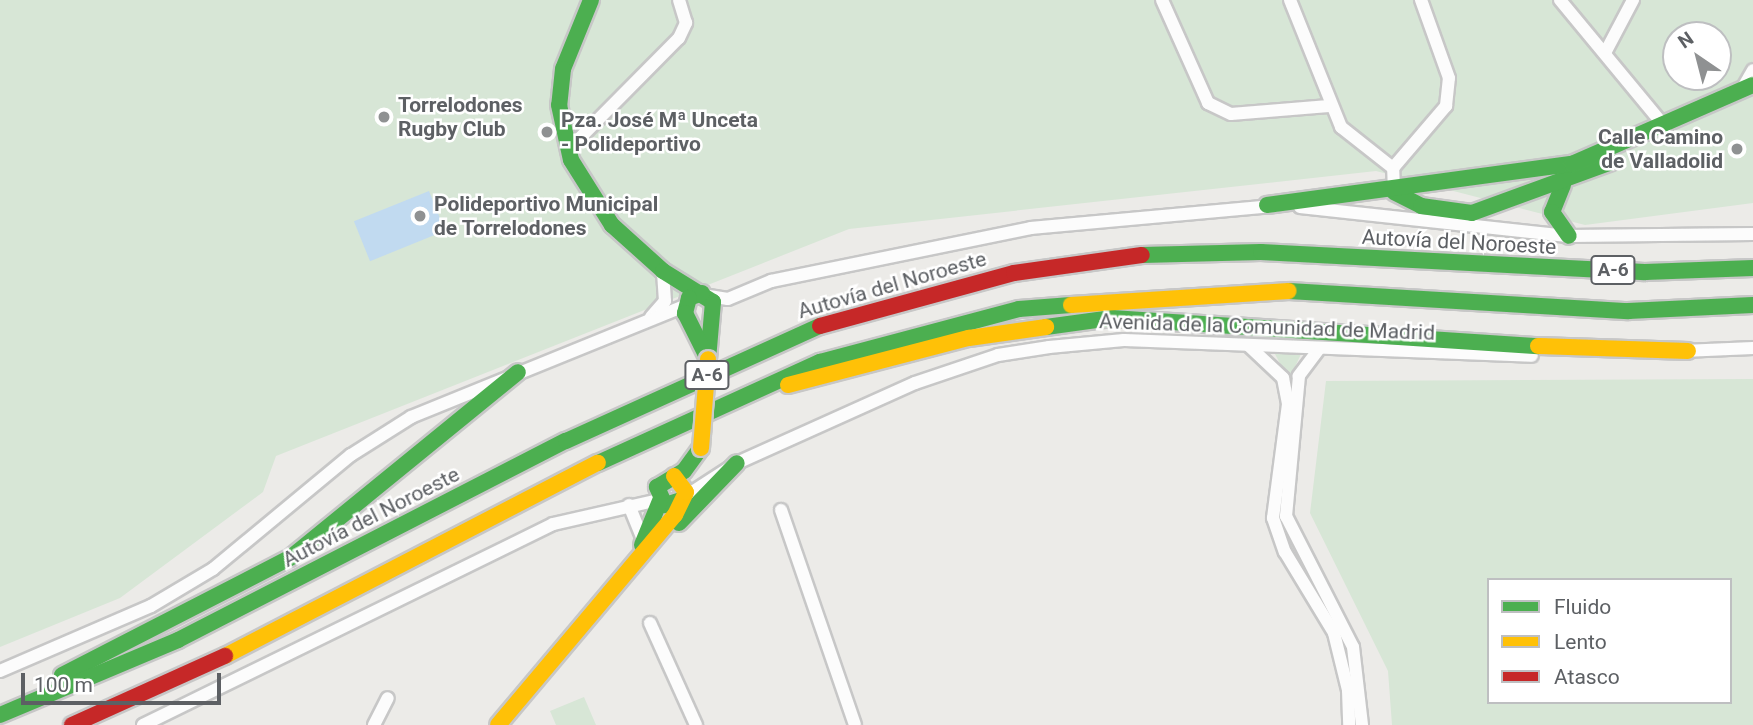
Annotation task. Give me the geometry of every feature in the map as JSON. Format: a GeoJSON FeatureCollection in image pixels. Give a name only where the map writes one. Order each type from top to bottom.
{"type":"FeatureCollection","features":[{"type":"Feature","properties":{"kind":"main road"},"geometry":{"type":"LineString","coordinates":[[591,0],[563,69],[559,105],[569,149],[593,202],[663,271],[707,338]]}},
{"type":"Feature","properties":{"kind":"main road"},"geometry":{"type":"LineString","coordinates":[[1267,205],[1394,192],[1572,164],[1749,90]]}},
{"type":"Feature","properties":{"kind":"main road"},"geometry":{"type":"LineString","coordinates":[[1394,192],[1421,206],[1472,213],[1563,185],[1749,90]]}},
{"type":"Feature","properties":{"kind":"main road"},"geometry":{"type":"LineString","coordinates":[[1563,185],[1552,212],[1569,236]]}},
{"type":"Feature","properties":{"kind":"main road","name":"Autovía del Noroeste"},"geometry":{"type":"LineString","coordinates":[[0,715],[178,640],[575,437],[793,335],[910,300],[1014,274],[1157,255],[1261,252],[1645,272],[1753,268]]}},
{"type":"Feature","properties":{"kind":"main road"},"geometry":{"type":"LineString","coordinates":[[498,725],[685,496],[701,467],[707,338],[715,308],[705,295],[663,271]]}},
{"type":"Feature","properties":{"kind":"main road","name":"A-6"},"geometry":{"type":"LineString","coordinates":[[72,725],[190,674],[734,397],[898,339],[1019,309],[1135,295],[1260,289],[1628,311],[1753,305]]}},
{"type":"Feature","properties":{"kind":"main road"},"geometry":{"type":"LineString","coordinates":[[685,306],[705,295]]}},
{"type":"Feature","properties":{"kind":"main road"},"geometry":{"type":"LineString","coordinates":[[734,397],[969,338],[1112,318],[1387,340],[1688,351]]}},
{"type":"Feature","properties":{"kind":"main road"},"geometry":{"type":"LineString","coordinates":[[0,705],[267,573],[518,372]]}},
{"type":"Feature","properties":{"kind":"main road"},"geometry":{"type":"LineString","coordinates":[[634,560],[659,501],[659,483],[674,476],[701,448]]}},
{"type":"Feature","properties":{"kind":"main road"},"geometry":{"type":"LineString","coordinates":[[610,590],[630,581],[737,463]]}},
{"type":"Feature","properties":{"kind":"main road"},"geometry":{"type":"LineString","coordinates":[[674,476],[685,496]]}},
{"type":"Feature","properties":{"kind":"main road"},"geometry":{"type":"LineString","coordinates":[[659,501],[670,506],[685,496]]}},
{"type":"Feature","properties":{"kind":"street"},"geometry":{"type":"LineString","coordinates":[[569,149],[679,38],[686,23],[679,0]]}},
{"type":"Feature","properties":{"kind":"street"},"geometry":{"type":"LineString","coordinates":[[1163,0],[1208,103],[1231,114],[1329,106]]}},
{"type":"Feature","properties":{"kind":"street"},"geometry":{"type":"LineString","coordinates":[[1290,0],[1329,106],[1341,127],[1393,168]]}},
{"type":"Feature","properties":{"kind":"street"},"geometry":{"type":"LineString","coordinates":[[1394,192],[1393,168],[1447,106],[1450,78],[1421,0]]}},
{"type":"Feature","properties":{"kind":"street"},"geometry":{"type":"LineString","coordinates":[[1560,0],[1665,127]]}},
{"type":"Feature","properties":{"kind":"street"},"geometry":{"type":"LineString","coordinates":[[1605,53],[1633,0]]}},
{"type":"Feature","properties":{"kind":"street"},"geometry":{"type":"LineString","coordinates":[[1749,90],[1753,70]]}},
{"type":"Feature","properties":{"kind":"street"},"geometry":{"type":"LineString","coordinates":[[705,295],[728,299],[771,281],[1031,228],[1267,205],[1348,208],[1569,236],[1753,234]]}},
{"type":"Feature","properties":{"kind":"street"},"geometry":{"type":"LineString","coordinates":[[642,323],[665,301],[663,271]]}},
{"type":"Feature","properties":{"kind":"street"},"geometry":{"type":"LineString","coordinates":[[0,671],[151,606],[213,569],[351,455],[411,417],[685,306]]}},
{"type":"Feature","properties":{"kind":"street","name":"Avenida de la Comunidad de Madrid"},"geometry":{"type":"LineString","coordinates":[[685,496],[737,463],[915,383],[998,355],[1124,340],[1545,356],[1753,348]]}},
{"type":"Feature","properties":{"kind":"street"},"geometry":{"type":"LineString","coordinates":[[1249,346],[1283,378],[1288,404],[1275,526],[1334,634],[1348,690],[1349,725]]}},
{"type":"Feature","properties":{"kind":"street"},"geometry":{"type":"LineString","coordinates":[[1320,349],[1299,376],[1286,516],[1353,647],[1362,725]]}},
{"type":"Feature","properties":{"kind":"street"},"geometry":{"type":"LineString","coordinates":[[143,725],[553,524],[629,505],[659,501]]}},
{"type":"Feature","properties":{"kind":"street"},"geometry":{"type":"LineString","coordinates":[[629,505],[643,542]]}},
{"type":"Feature","properties":{"kind":"street"},"geometry":{"type":"LineString","coordinates":[[781,510],[855,725]]}},
{"type":"Feature","properties":{"kind":"street"},"geometry":{"type":"LineString","coordinates":[[650,623],[695,725]]}},
{"type":"Feature","properties":{"kind":"street"},"geometry":{"type":"LineString","coordinates":[[374,725],[388,698]]}},
{"type":"Feature","properties":{"kind":"green space"},"geometry":{"type":"Polygon","coordinates":[[[0,0],[1753,0],[1753,203],[1585,225],[1376,171],[849,229],[276,456],[263,492],[120,598],[0,647],[0,0]]]}},
{"type":"Feature","properties":{"kind":"green space"},"geometry":{"type":"Polygon","coordinates":[[[1275,354],[1301,354],[1295,367],[1285,531],[1332,605],[1348,648],[1357,725],[1327,608],[1288,550],[1277,518],[1288,379],[1275,354]]]}},
{"type":"Feature","properties":{"kind":"green space"},"geometry":{"type":"Polygon","coordinates":[[[1753,379],[1753,725],[1392,725],[1388,671],[1310,513],[1326,381],[1753,379]]]}},
{"type":"Feature","properties":{"kind":"green space"},"geometry":{"type":"Polygon","coordinates":[[[584,697],[596,725],[556,725],[550,711],[584,697]]]}},
{"type":"Feature","properties":{"kind":"water"},"geometry":{"type":"Polygon","coordinates":[[[429,191],[445,231],[370,261],[354,221],[429,191]]]}},
{"type":"Feature","properties":{"kind":"traffic: fast"},"geometry":{"type":"LineString","coordinates":[[591,0],[563,69],[559,105],[571,160],[612,225],[663,271],[713,302],[708,359]]}},
{"type":"Feature","properties":{"kind":"traffic: fast"},"geometry":{"type":"LineString","coordinates":[[1267,205],[1572,164],[1753,85]]}},
{"type":"Feature","properties":{"kind":"traffic: fast"},"geometry":{"type":"LineString","coordinates":[[1394,192],[1421,206],[1472,213],[1611,162]]}},
{"type":"Feature","properties":{"kind":"traffic: fast"},"geometry":{"type":"LineString","coordinates":[[1563,185],[1552,212],[1569,236]]}},
{"type":"Feature","properties":{"kind":"traffic: fast"},"geometry":{"type":"LineString","coordinates":[[1142,255],[1261,252],[1645,272],[1753,268]]}},
{"type":"Feature","properties":{"kind":"traffic: fast"},"geometry":{"type":"LineString","coordinates":[[1289,291],[1628,311],[1753,305]]}},
{"type":"Feature","properties":{"kind":"traffic: fast"},"geometry":{"type":"LineString","coordinates":[[702,293],[689,298],[685,313],[708,359]]}},
{"type":"Feature","properties":{"kind":"traffic: fast"},"geometry":{"type":"LineString","coordinates":[[598,463],[820,362],[1019,309],[1071,305]]}},
{"type":"Feature","properties":{"kind":"traffic: fast"},"geometry":{"type":"LineString","coordinates":[[1046,327],[1112,318],[1538,346]]}},
{"type":"Feature","properties":{"kind":"traffic: fast"},"geometry":{"type":"LineString","coordinates":[[0,715],[178,640],[566,441],[820,326]]}},
{"type":"Feature","properties":{"kind":"traffic: fast"},"geometry":{"type":"LineString","coordinates":[[62,675],[290,558],[518,372]]}},
{"type":"Feature","properties":{"kind":"traffic: fast"},"geometry":{"type":"LineString","coordinates":[[684,499],[665,505],[657,487],[684,471],[701,448]]}},
{"type":"Feature","properties":{"kind":"traffic: fast"},"geometry":{"type":"LineString","coordinates":[[679,523],[737,463]]}},
{"type":"Feature","properties":{"kind":"traffic: fast"},"geometry":{"type":"LineString","coordinates":[[642,545],[660,501]]}},
{"type":"Feature","properties":{"kind":"traffic: slow"},"geometry":{"type":"LineString","coordinates":[[1071,305],[1289,291]]}},
{"type":"Feature","properties":{"kind":"traffic: slow"},"geometry":{"type":"LineString","coordinates":[[788,385],[969,338],[1046,327]]}},
{"type":"Feature","properties":{"kind":"traffic: slow"},"geometry":{"type":"LineString","coordinates":[[1538,346],[1688,351]]}},
{"type":"Feature","properties":{"kind":"traffic: slow"},"geometry":{"type":"LineString","coordinates":[[701,448],[708,359]]}},
{"type":"Feature","properties":{"kind":"traffic: slow"},"geometry":{"type":"LineString","coordinates":[[225,656],[598,463]]}},
{"type":"Feature","properties":{"kind":"traffic: slow"},"geometry":{"type":"LineString","coordinates":[[498,725],[675,515],[686,492],[674,476]]}},
{"type":"Feature","properties":{"kind":"traffic: jam"},"geometry":{"type":"LineString","coordinates":[[820,326],[1014,273],[1142,255]]}},
{"type":"Feature","properties":{"kind":"traffic: jam"},"geometry":{"type":"LineString","coordinates":[[72,725],[225,656]]}},
{"type":"Feature","properties":{"kind":"place","name":"Torrelodones Rugby Club"},"geometry":{"type":"Point","coordinates":[384,117]}},
{"type":"Feature","properties":{"kind":"place","name":"Pza. José Mª Unceta - Polideportivo"},"geometry":{"type":"Point","coordinates":[547,132]}},
{"type":"Feature","properties":{"kind":"place","name":"Calle Camino de Valladolid"},"geometry":{"type":"Point","coordinates":[1737,149]}},
{"type":"Feature","properties":{"kind":"place","name":"Polideportivo Municipal de Torrelodones"},"geometry":{"type":"Point","coordinates":[420,216]}}]}
